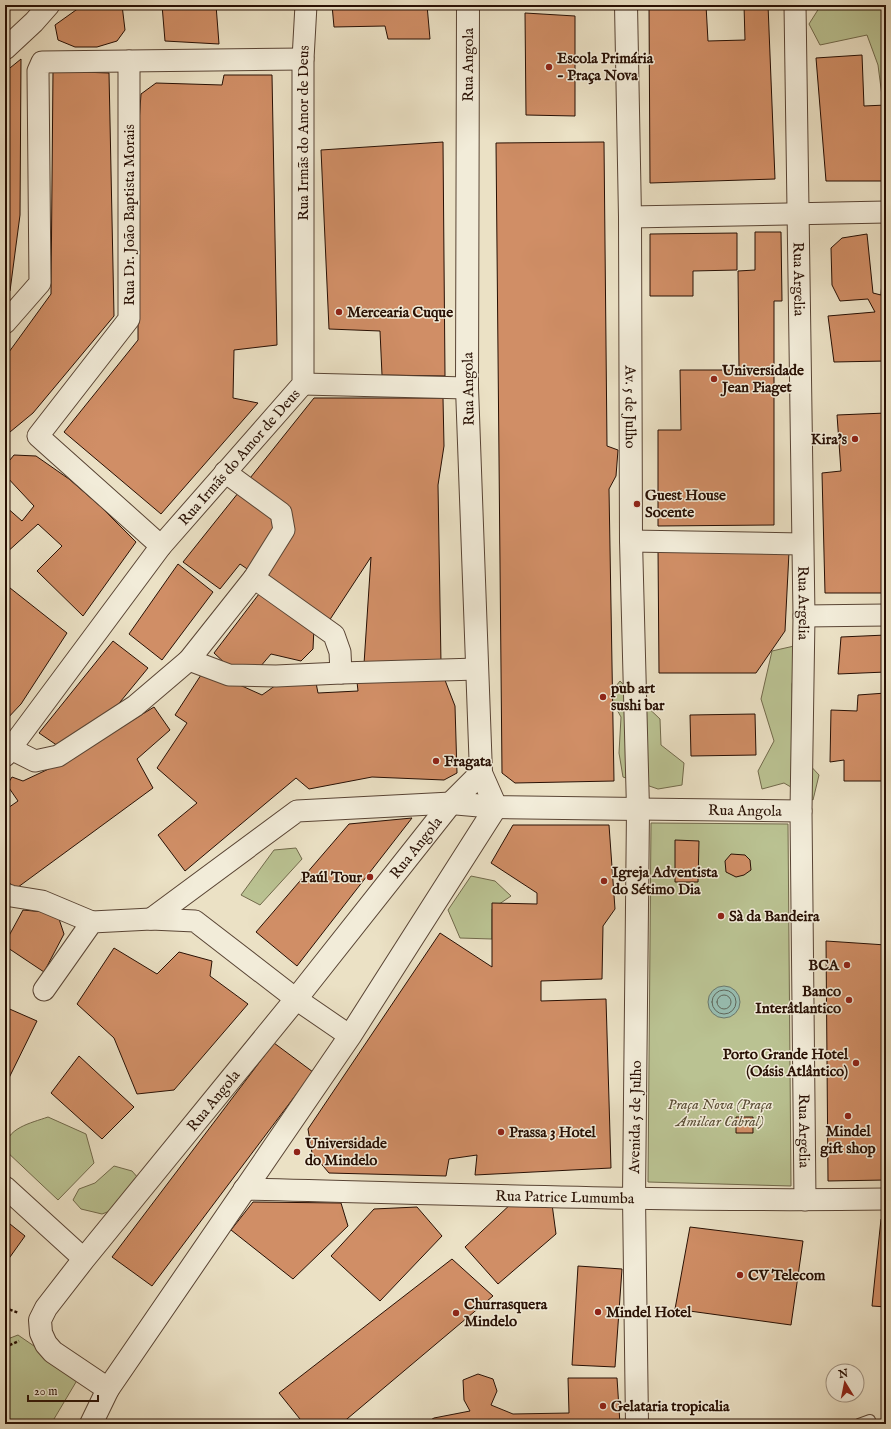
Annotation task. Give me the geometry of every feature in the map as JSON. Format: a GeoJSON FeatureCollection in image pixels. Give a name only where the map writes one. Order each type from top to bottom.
{"type":"FeatureCollection","features":[{"type":"Feature","properties":{"kind":"street"},"geometry":{"type":"LineString","coordinates":[[5,49],[34,22],[49,5]]}},
{"type":"Feature","properties":{"kind":"street","name":"Rua Irmãs do Amor de Deus"},"geometry":{"type":"LineString","coordinates":[[8,753],[161,546],[303,384],[303,59],[306,5]]}},
{"type":"Feature","properties":{"kind":"street","name":"Rua Angola"},"geometry":{"type":"LineString","coordinates":[[468,5],[467,388],[481,773],[496,806]]}},
{"type":"Feature","properties":{"kind":"street","name":"Av. 5 de Julho"},"geometry":{"type":"LineString","coordinates":[[626,5],[630,217],[631,541],[638,809]]}},
{"type":"Feature","properties":{"kind":"street","name":"Rua Argelia"},"geometry":{"type":"LineString","coordinates":[[794,5],[804,616],[801,811],[805,1200]]}},
{"type":"Feature","properties":{"kind":"street"},"geometry":{"type":"LineString","coordinates":[[5,323],[40,283],[38,71],[42,62],[303,59]]}},
{"type":"Feature","properties":{"kind":"street","name":"Rua Dr. João Baptista Morais"},"geometry":{"type":"LineString","coordinates":[[129,61],[129,319],[38,436],[161,546]]}},
{"type":"Feature","properties":{"kind":"street"},"geometry":{"type":"LineString","coordinates":[[630,217],[886,212]]}},
{"type":"Feature","properties":{"kind":"street"},"geometry":{"type":"LineString","coordinates":[[303,384],[467,388]]}},
{"type":"Feature","properties":{"kind":"street"},"geometry":{"type":"LineString","coordinates":[[8,753],[35,761],[58,756],[135,706],[189,660],[254,578],[284,530],[281,513],[225,472]]}},
{"type":"Feature","properties":{"kind":"street"},"geometry":{"type":"LineString","coordinates":[[631,541],[802,544]]}},
{"type":"Feature","properties":{"kind":"street"},"geometry":{"type":"LineString","coordinates":[[254,578],[334,635],[340,652],[341,672]]}},
{"type":"Feature","properties":{"kind":"street"},"geometry":{"type":"LineString","coordinates":[[804,616],[886,615]]}},
{"type":"Feature","properties":{"kind":"street"},"geometry":{"type":"LineString","coordinates":[[189,660],[229,674],[276,676],[341,672],[477,669]]}},
{"type":"Feature","properties":{"kind":"street","name":"Rua Angola"},"geometry":{"type":"LineString","coordinates":[[108,1389],[53,1352],[46,1344],[41,1334],[40,1320],[46,1308],[84,1259],[296,999],[451,803],[481,773]]}},
{"type":"Feature","properties":{"kind":"street"},"geometry":{"type":"LineString","coordinates":[[151,919],[297,811],[451,803]]}},
{"type":"Feature","properties":{"kind":"street","name":"Rua Angola"},"geometry":{"type":"LineString","coordinates":[[451,803],[496,806],[801,811]]}},
{"type":"Feature","properties":{"kind":"street"},"geometry":{"type":"LineString","coordinates":[[91,1424],[108,1389],[350,1036],[496,806]]}},
{"type":"Feature","properties":{"kind":"street","name":"Avenida 5 de Julho"},"geometry":{"type":"LineString","coordinates":[[637,1424],[634,1197],[638,809]]}},
{"type":"Feature","properties":{"kind":"street"},"geometry":{"type":"LineString","coordinates":[[5,894],[42,901],[92,922],[151,919],[195,921],[296,999],[350,1036]]}},
{"type":"Feature","properties":{"kind":"street"},"geometry":{"type":"LineString","coordinates":[[44,990],[92,922]]}},
{"type":"Feature","properties":{"kind":"street"},"geometry":{"type":"LineString","coordinates":[[5,1187],[84,1259]]}},
{"type":"Feature","properties":{"kind":"street","name":"Rua Patrice Lumumba"},"geometry":{"type":"LineString","coordinates":[[244,1189],[805,1200],[886,1199]]}},
{"type":"Feature","properties":{"kind":"lane"},"geometry":{"type":"LineString","coordinates":[[859,1424],[870,1420]]}},
{"type":"Feature","properties":{"kind":"green space"},"geometry":{"type":"Polygon","coordinates":[[[821,5],[886,5],[886,96],[882,96],[878,65],[867,35],[820,45],[809,24],[821,5]]]}},
{"type":"Feature","properties":{"kind":"green space"},"geometry":{"type":"Polygon","coordinates":[[[803,644],[792,684],[793,747],[819,775],[813,800],[784,783],[762,789],[758,771],[774,741],[761,699],[772,651],[803,644]]]}},
{"type":"Feature","properties":{"kind":"green space"},"geometry":{"type":"Polygon","coordinates":[[[620,681],[660,719],[661,745],[684,763],[682,785],[658,789],[623,777],[619,753],[621,717],[609,695],[620,681]]]}},
{"type":"Feature","properties":{"kind":"green space","name":"Praça Nova (Praça Amilcar Cabral)"},"geometry":{"type":"Polygon","coordinates":[[[651,823],[788,824],[791,1186],[648,1182],[651,823]]]}},
{"type":"Feature","properties":{"kind":"green space"},"geometry":{"type":"Polygon","coordinates":[[[296,848],[302,859],[260,905],[241,895],[274,850],[296,848]]]}},
{"type":"Feature","properties":{"kind":"green space"},"geometry":{"type":"Polygon","coordinates":[[[471,876],[495,881],[511,896],[492,909],[492,939],[460,938],[448,910],[471,876]]]}},
{"type":"Feature","properties":{"kind":"green space"},"geometry":{"type":"Polygon","coordinates":[[[48,1117],[86,1134],[94,1163],[58,1200],[5,1150],[9,1136],[14,1131],[27,1124],[48,1117]]]}},
{"type":"Feature","properties":{"kind":"green space"},"geometry":{"type":"Polygon","coordinates":[[[114,1166],[132,1171],[139,1179],[110,1211],[102,1214],[81,1209],[73,1200],[79,1189],[95,1183],[114,1166]]]}},
{"type":"Feature","properties":{"kind":"green space"},"geometry":{"type":"Polygon","coordinates":[[[18,1335],[79,1377],[51,1424],[9,1424],[5,1422],[5,1340],[18,1335]]]}},
{"type":"Feature","properties":{"kind":"water"},"geometry":{"type":"Polygon","coordinates":[[[724,986],[730,987],[737,993],[740,1002],[739,1008],[733,1015],[724,1018],[718,1017],[711,1011],[708,1002],[709,996],[715,989],[724,986]]]}},
{"type":"Feature","properties":{"kind":"building"},"geometry":{"type":"Polygon","coordinates":[[[83,5],[122,5],[125,30],[117,41],[97,47],[75,47],[58,40],[55,25],[83,5]]]}},
{"type":"Feature","properties":{"kind":"building"},"geometry":{"type":"Polygon","coordinates":[[[162,5],[216,5],[219,44],[165,41],[162,5]]]}},
{"type":"Feature","properties":{"kind":"building"},"geometry":{"type":"Polygon","coordinates":[[[332,5],[427,5],[430,39],[388,39],[385,26],[334,27],[332,5]]]}},
{"type":"Feature","properties":{"kind":"building"},"geometry":{"type":"Polygon","coordinates":[[[649,5],[706,5],[708,41],[745,40],[744,5],[768,5],[775,179],[650,183],[649,5]]]}},
{"type":"Feature","properties":{"kind":"building"},"geometry":{"type":"Polygon","coordinates":[[[525,13],[575,16],[575,116],[526,115],[525,13]]]}},
{"type":"Feature","properties":{"kind":"building"},"geometry":{"type":"Polygon","coordinates":[[[862,55],[864,106],[886,105],[886,181],[826,181],[816,58],[862,55]]]}},
{"type":"Feature","properties":{"kind":"building"},"geometry":{"type":"Polygon","coordinates":[[[21,59],[20,215],[10,291],[5,295],[5,72],[21,59]]]}},
{"type":"Feature","properties":{"kind":"building"},"geometry":{"type":"Polygon","coordinates":[[[53,71],[109,73],[114,316],[33,413],[10,432],[5,434],[5,354],[9,352],[51,294],[53,71]]]}},
{"type":"Feature","properties":{"kind":"building"},"geometry":{"type":"Polygon","coordinates":[[[224,75],[272,75],[277,345],[234,350],[233,398],[258,403],[161,514],[64,432],[138,340],[138,137],[141,94],[156,83],[222,85],[224,75]]]}},
{"type":"Feature","properties":{"kind":"building"},"geometry":{"type":"Polygon","coordinates":[[[443,142],[445,376],[382,375],[380,331],[329,329],[321,150],[443,142]]]}},
{"type":"Feature","properties":{"kind":"building"},"geometry":{"type":"Polygon","coordinates":[[[604,142],[607,446],[618,450],[616,476],[609,489],[614,781],[515,783],[502,773],[496,143],[604,142]]]}},
{"type":"Feature","properties":{"kind":"building"},"geometry":{"type":"Polygon","coordinates":[[[755,232],[781,232],[782,301],[774,301],[774,525],[658,526],[658,430],[681,430],[680,370],[739,370],[738,271],[755,270],[755,232]]]}},
{"type":"Feature","properties":{"kind":"building"},"geometry":{"type":"Polygon","coordinates":[[[737,233],[737,270],[693,271],[693,296],[650,296],[650,234],[737,233]]]}},
{"type":"Feature","properties":{"kind":"building"},"geometry":{"type":"Polygon","coordinates":[[[867,234],[873,293],[881,295],[883,267],[886,267],[886,361],[834,362],[828,316],[875,312],[868,299],[840,301],[832,285],[831,248],[842,238],[867,234]]]}},
{"type":"Feature","properties":{"kind":"building"},"geometry":{"type":"Polygon","coordinates":[[[314,398],[443,398],[444,446],[438,485],[441,663],[364,664],[371,557],[327,624],[240,564],[220,589],[183,562],[314,398]]]}},
{"type":"Feature","properties":{"kind":"building"},"geometry":{"type":"Polygon","coordinates":[[[886,413],[886,593],[825,593],[822,473],[841,471],[837,415],[886,413]]]}},
{"type":"Feature","properties":{"kind":"building"},"geometry":{"type":"Polygon","coordinates":[[[14,455],[36,456],[69,479],[100,506],[136,542],[83,616],[37,571],[62,546],[38,524],[5,554],[5,506],[22,521],[34,506],[5,475],[5,466],[14,455]]]}},
{"type":"Feature","properties":{"kind":"building"},"geometry":{"type":"Polygon","coordinates":[[[658,549],[789,552],[785,631],[756,673],[659,673],[658,549]]]}},
{"type":"Feature","properties":{"kind":"building"},"geometry":{"type":"Polygon","coordinates":[[[178,564],[213,592],[162,660],[129,634],[178,564]]]}},
{"type":"Feature","properties":{"kind":"building"},"geometry":{"type":"Polygon","coordinates":[[[5,584],[67,633],[21,704],[5,721],[5,584]]]}},
{"type":"Feature","properties":{"kind":"building"},"geometry":{"type":"Polygon","coordinates":[[[262,590],[314,627],[313,649],[301,661],[271,654],[260,667],[227,665],[214,653],[262,590]]]}},
{"type":"Feature","properties":{"kind":"building"},"geometry":{"type":"Polygon","coordinates":[[[886,635],[886,672],[838,674],[841,637],[886,635]]]}},
{"type":"Feature","properties":{"kind":"building"},"geometry":{"type":"Polygon","coordinates":[[[113,641],[148,668],[116,707],[58,746],[39,733],[113,641]]]}},
{"type":"Feature","properties":{"kind":"building"},"geometry":{"type":"Polygon","coordinates":[[[201,675],[233,682],[262,695],[286,678],[315,678],[318,693],[358,691],[357,682],[443,675],[455,706],[457,773],[444,780],[372,777],[309,789],[296,778],[185,871],[158,835],[197,803],[157,768],[187,723],[175,715],[201,675]]]}},
{"type":"Feature","properties":{"kind":"building"},"geometry":{"type":"Polygon","coordinates":[[[886,693],[886,781],[844,781],[844,760],[830,762],[831,710],[857,711],[858,695],[886,693]]]}},
{"type":"Feature","properties":{"kind":"building"},"geometry":{"type":"Polygon","coordinates":[[[154,707],[170,730],[137,759],[153,788],[14,890],[5,875],[5,810],[18,801],[7,785],[12,777],[23,781],[70,759],[154,707]]]}},
{"type":"Feature","properties":{"kind":"building"},"geometry":{"type":"Polygon","coordinates":[[[755,714],[756,755],[691,756],[690,715],[755,714]]]}},
{"type":"Feature","properties":{"kind":"building"},"geometry":{"type":"Polygon","coordinates":[[[412,818],[297,966],[256,932],[349,824],[412,818]]]}},
{"type":"Feature","properties":{"kind":"building"},"geometry":{"type":"Polygon","coordinates":[[[513,825],[609,825],[615,909],[603,926],[602,979],[541,981],[541,1001],[606,999],[611,1168],[475,1175],[477,1155],[449,1159],[446,1176],[329,1173],[312,1153],[308,1129],[440,933],[492,967],[492,903],[537,904],[537,893],[491,863],[513,825]]]}},
{"type":"Feature","properties":{"kind":"building"},"geometry":{"type":"Polygon","coordinates":[[[675,840],[699,841],[698,882],[675,882],[675,840]]]}},
{"type":"Feature","properties":{"kind":"building"},"geometry":{"type":"Polygon","coordinates":[[[731,854],[745,855],[750,860],[751,870],[744,875],[736,877],[726,872],[725,861],[731,854]]]}},
{"type":"Feature","properties":{"kind":"building"},"geometry":{"type":"Polygon","coordinates":[[[23,910],[44,912],[59,919],[64,934],[44,972],[5,946],[5,943],[23,910]]]}},
{"type":"Feature","properties":{"kind":"building","name":"Porto Grande Hotel (Oásis Atlântico)"},"geometry":{"type":"Polygon","coordinates":[[[826,941],[886,945],[886,1180],[828,1181],[826,941]]]}},
{"type":"Feature","properties":{"kind":"building"},"geometry":{"type":"Polygon","coordinates":[[[114,948],[157,974],[179,952],[212,961],[210,976],[248,1004],[174,1090],[137,1094],[114,1038],[77,1004],[114,948]]]}},
{"type":"Feature","properties":{"kind":"building"},"geometry":{"type":"Polygon","coordinates":[[[5,1007],[37,1021],[5,1086],[5,1007]]]}},
{"type":"Feature","properties":{"kind":"building"},"geometry":{"type":"Polygon","coordinates":[[[274,1043],[313,1072],[152,1286],[112,1257],[274,1043]]]}},
{"type":"Feature","properties":{"kind":"building"},"geometry":{"type":"Polygon","coordinates":[[[79,1056],[134,1107],[102,1139],[51,1093],[79,1056]]]}},
{"type":"Feature","properties":{"kind":"building"},"geometry":{"type":"Polygon","coordinates":[[[736,1117],[753,1117],[753,1133],[736,1133],[736,1117]]]}},
{"type":"Feature","properties":{"kind":"building"},"geometry":{"type":"Polygon","coordinates":[[[514,1201],[552,1204],[556,1234],[498,1284],[465,1247],[514,1201]]]}},
{"type":"Feature","properties":{"kind":"building"},"geometry":{"type":"Polygon","coordinates":[[[253,1202],[341,1203],[348,1226],[293,1279],[231,1230],[253,1202]]]}},
{"type":"Feature","properties":{"kind":"building"},"geometry":{"type":"Polygon","coordinates":[[[417,1207],[442,1236],[380,1301],[331,1256],[374,1209],[417,1207]]]}},
{"type":"Feature","properties":{"kind":"building"},"geometry":{"type":"Polygon","coordinates":[[[881,1219],[886,1219],[886,1307],[872,1306],[881,1219]]]}},
{"type":"Feature","properties":{"kind":"building"},"geometry":{"type":"Polygon","coordinates":[[[5,1220],[25,1236],[5,1264],[5,1220]]]}},
{"type":"Feature","properties":{"kind":"building","name":"CV Telecom"},"geometry":{"type":"Polygon","coordinates":[[[690,1227],[803,1241],[791,1325],[675,1309],[690,1227]]]}},
{"type":"Feature","properties":{"kind":"building"},"geometry":{"type":"Polygon","coordinates":[[[452,1259],[493,1296],[341,1424],[304,1424],[279,1393],[452,1259]]]}},
{"type":"Feature","properties":{"kind":"building","name":"Mindel Hotel"},"geometry":{"type":"Polygon","coordinates":[[[578,1266],[622,1269],[615,1367],[572,1365],[578,1266]]]}},
{"type":"Feature","properties":{"kind":"building"},"geometry":{"type":"Polygon","coordinates":[[[478,1374],[493,1379],[497,1391],[491,1405],[513,1414],[569,1413],[568,1378],[617,1378],[620,1424],[424,1424],[434,1418],[470,1411],[464,1400],[463,1380],[478,1374]]]}},
{"type":"Feature","properties":{"kind":"place","name":"Escola Primária - Praça Nova"},"geometry":{"type":"Point","coordinates":[549,67]}},
{"type":"Feature","properties":{"kind":"place","name":"Mercearia Cuque"},"geometry":{"type":"Point","coordinates":[339,312]}},
{"type":"Feature","properties":{"kind":"place","name":"Universidade Jean Piaget"},"geometry":{"type":"Point","coordinates":[714,379]}},
{"type":"Feature","properties":{"kind":"place","name":"Kira's"},"geometry":{"type":"Point","coordinates":[855,439]}},
{"type":"Feature","properties":{"kind":"place","name":"Guest House Socente"},"geometry":{"type":"Point","coordinates":[637,504]}},
{"type":"Feature","properties":{"kind":"place","name":"pub art sushi bar"},"geometry":{"type":"Point","coordinates":[603,697]}},
{"type":"Feature","properties":{"kind":"place","name":"Fragata"},"geometry":{"type":"Point","coordinates":[436,761]}},
{"type":"Feature","properties":{"kind":"place","name":"Paúl Tour"},"geometry":{"type":"Point","coordinates":[370,877]}},
{"type":"Feature","properties":{"kind":"place","name":"Igreja Adventista do Sétimo Dia"},"geometry":{"type":"Point","coordinates":[604,881]}},
{"type":"Feature","properties":{"kind":"place","name":"Sà da Bandeira"},"geometry":{"type":"Point","coordinates":[721,916]}},
{"type":"Feature","properties":{"kind":"place","name":"BCA"},"geometry":{"type":"Point","coordinates":[847,965]}},
{"type":"Feature","properties":{"kind":"place","name":"Banco Interâtlantico"},"geometry":{"type":"Point","coordinates":[849,1000]}},
{"type":"Feature","properties":{"kind":"place","name":"Porto Grande Hotel (Oásis Atlântico)"},"geometry":{"type":"Point","coordinates":[856,1063]}},
{"type":"Feature","properties":{"kind":"place","name":"Mindel gift shop"},"geometry":{"type":"Point","coordinates":[848,1116]}},
{"type":"Feature","properties":{"kind":"place","name":"Prassa 3 Hotel"},"geometry":{"type":"Point","coordinates":[501,1132]}},
{"type":"Feature","properties":{"kind":"place","name":"Universidade do Mindelo"},"geometry":{"type":"Point","coordinates":[297,1152]}},
{"type":"Feature","properties":{"kind":"place","name":"CV Telecom"},"geometry":{"type":"Point","coordinates":[740,1275]}},
{"type":"Feature","properties":{"kind":"place","name":"Mindel Hotel"},"geometry":{"type":"Point","coordinates":[598,1312]}},
{"type":"Feature","properties":{"kind":"place","name":"Churrasquera Mindelo"},"geometry":{"type":"Point","coordinates":[456,1313]}},
{"type":"Feature","properties":{"kind":"place","name":"Gelataria tropicalia"},"geometry":{"type":"Point","coordinates":[603,1406]}}]}
